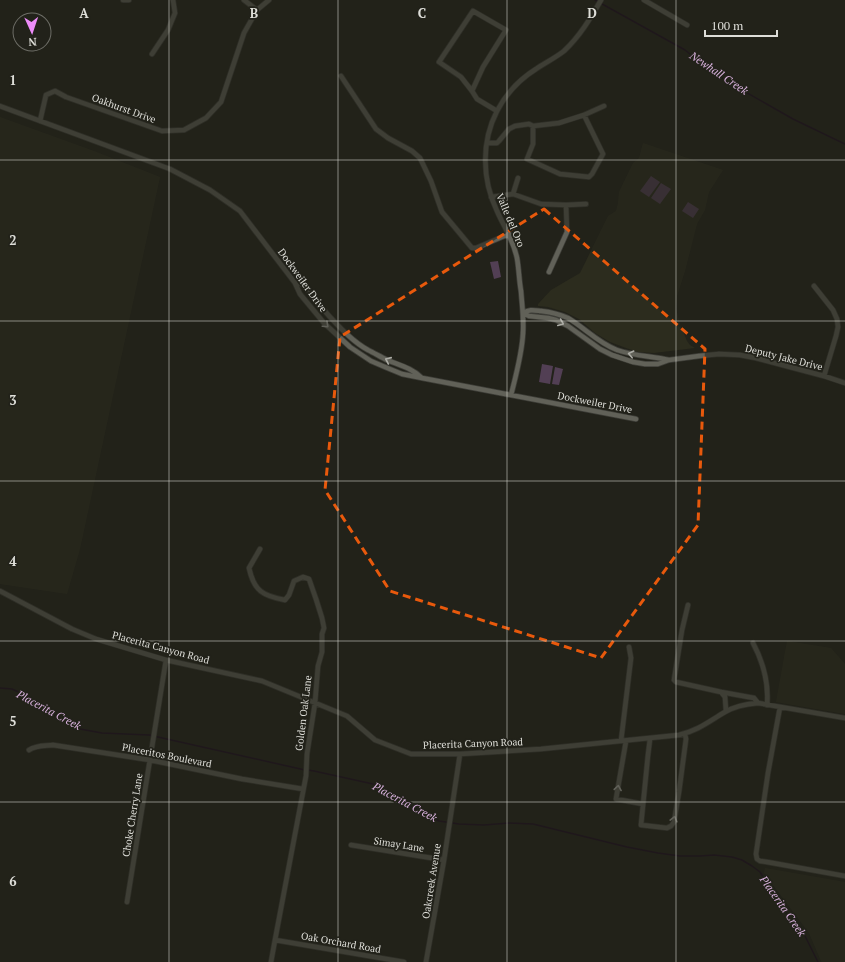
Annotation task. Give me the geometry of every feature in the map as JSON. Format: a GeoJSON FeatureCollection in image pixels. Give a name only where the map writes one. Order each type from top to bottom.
{"type":"FeatureCollection","features":[{"type":"Feature","properties":{"kind":"street"},"geometry":{"type":"LineString","coordinates":[[123,0],[129,0]]}},
{"type":"Feature","properties":{"kind":"street"},"geometry":{"type":"LineString","coordinates":[[152,54],[168,30],[175,13],[173,0]]}},
{"type":"Feature","properties":{"kind":"street"},"geometry":{"type":"LineString","coordinates":[[244,0],[258,10]]}},
{"type":"Feature","properties":{"kind":"street","name":"Oakhurst Drive"},"geometry":{"type":"LineString","coordinates":[[40,121],[46,95],[55,91],[66,97],[162,131],[184,130],[206,118],[221,102],[244,33],[258,10],[269,0]]}},
{"type":"Feature","properties":{"kind":"street","name":"Valle del Oro"},"geometry":{"type":"LineString","coordinates":[[511,396],[520,355],[523,333],[523,313],[517,259],[514,246],[497,212],[488,184],[486,168],[487,143],[497,111],[506,97],[524,77],[554,58],[579,35],[601,0]]}},
{"type":"Feature","properties":{"kind":"street"},"geometry":{"type":"LineString","coordinates":[[644,0],[687,24]]}},
{"type":"Feature","properties":{"kind":"street"},"geometry":{"type":"LineString","coordinates":[[472,90],[483,67],[506,30],[473,11],[439,62],[461,77],[472,90],[477,99],[497,111]]}},
{"type":"Feature","properties":{"kind":"street"},"geometry":{"type":"LineString","coordinates":[[341,76],[376,129],[388,138],[412,151],[420,158],[442,212],[472,248],[476,248],[509,234]]}},
{"type":"Feature","properties":{"kind":"street","name":"Dockweiler Drive"},"geometry":{"type":"LineString","coordinates":[[0,106],[170,170],[210,190],[240,211],[295,283],[300,294],[321,320],[350,347],[371,361],[402,374],[636,419]]}},
{"type":"Feature","properties":{"kind":"street"},"geometry":{"type":"LineString","coordinates":[[487,143],[497,143],[509,129],[514,126],[529,124],[533,126],[558,124],[604,106]]}},
{"type":"Feature","properties":{"kind":"street"},"geometry":{"type":"LineString","coordinates":[[533,126],[534,144],[527,159],[560,174],[589,177],[603,154],[584,115]]}},
{"type":"Feature","properties":{"kind":"street"},"geometry":{"type":"LineString","coordinates":[[513,194],[518,178]]}},
{"type":"Feature","properties":{"kind":"street"},"geometry":{"type":"LineString","coordinates":[[491,197],[513,194],[541,204],[586,204]]}},
{"type":"Feature","properties":{"kind":"street"},"geometry":{"type":"LineString","coordinates":[[549,272],[567,232],[566,205]]}},
{"type":"Feature","properties":{"kind":"street"},"geometry":{"type":"LineString","coordinates":[[295,283],[301,284],[306,288],[318,305],[357,343],[386,359],[411,369],[422,378]]}},
{"type":"Feature","properties":{"kind":"street"},"geometry":{"type":"LineString","coordinates":[[814,286],[833,310],[837,318],[838,327],[836,336],[824,376]]}},
{"type":"Feature","properties":{"kind":"street","name":"Deputy Jake Drive"},"geometry":{"type":"LineString","coordinates":[[523,313],[529,316],[552,319],[568,326],[600,349],[622,359],[645,364],[658,364],[669,360],[719,354],[740,355],[824,376],[845,383]]}},
{"type":"Feature","properties":{"kind":"street","name":"Golden Oak Lane"},"geometry":{"type":"LineString","coordinates":[[260,549],[249,568],[252,581],[256,588],[263,594],[272,598],[285,600],[289,595],[294,581],[303,577],[309,579],[324,628],[322,634],[322,652],[318,666],[315,703],[307,754],[306,776],[271,962]]}},
{"type":"Feature","properties":{"kind":"street","name":"Placerita Canyon Road"},"geometry":{"type":"LineString","coordinates":[[0,591],[96,639],[166,660],[262,681],[347,716],[375,740],[411,754],[460,754],[541,749],[650,739],[685,734],[698,729],[726,711],[744,705],[758,703],[845,718]]}},
{"type":"Feature","properties":{"kind":"street"},"geometry":{"type":"LineString","coordinates":[[688,605],[682,630],[674,680],[676,682],[754,698],[758,703]]}},
{"type":"Feature","properties":{"kind":"street"},"geometry":{"type":"LineString","coordinates":[[753,643],[764,668],[767,705]]}},
{"type":"Feature","properties":{"kind":"street"},"geometry":{"type":"LineString","coordinates":[[629,647],[631,658],[616,799],[643,804]]}},
{"type":"Feature","properties":{"kind":"street","name":"Choke Cherry Lane"},"geometry":{"type":"LineString","coordinates":[[127,902],[166,660]]}},
{"type":"Feature","properties":{"kind":"street"},"geometry":{"type":"LineString","coordinates":[[721,692],[725,697],[726,711]]}},
{"type":"Feature","properties":{"kind":"street"},"geometry":{"type":"LineString","coordinates":[[780,707],[768,773],[756,854],[757,858],[760,861],[845,876]]}},
{"type":"Feature","properties":{"kind":"street"},"geometry":{"type":"LineString","coordinates":[[650,739],[641,825],[669,828],[673,824],[679,792],[686,739],[685,734]]}},
{"type":"Feature","properties":{"kind":"street","name":"Placeritos Boulevard"},"geometry":{"type":"LineString","coordinates":[[29,750],[41,746],[53,746],[150,760],[242,779],[303,789]]}},
{"type":"Feature","properties":{"kind":"street","name":"Oakcreek Avenue"},"geometry":{"type":"LineString","coordinates":[[426,962],[444,860],[460,754]]}},
{"type":"Feature","properties":{"kind":"street","name":"Simay Lane"},"geometry":{"type":"LineString","coordinates":[[351,845],[444,860]]}},
{"type":"Feature","properties":{"kind":"street","name":"Oak Orchard Road"},"geometry":{"type":"LineString","coordinates":[[275,940],[404,962]]}},
{"type":"Feature","properties":{"kind":"highlighted area"},"geometry":{"type":"Polygon","coordinates":[[[544,209],[705,349],[698,525],[601,658],[390,591],[325,490],[340,337],[544,209]]]}},
{"type":"Feature","properties":{"kind":"shaded area"},"geometry":{"type":"Polygon","coordinates":[[[0,117],[160,177],[80,549],[67,594],[0,584],[0,117]]]}},
{"type":"Feature","properties":{"kind":"shaded area"},"geometry":{"type":"Polygon","coordinates":[[[643,143],[723,170],[709,192],[705,210],[697,224],[677,296],[676,309],[681,327],[687,341],[695,348],[654,353],[638,352],[610,342],[595,333],[579,319],[565,312],[538,306],[538,304],[551,290],[580,273],[608,216],[616,211],[619,192],[633,163],[639,158],[643,143]]]}},
{"type":"Feature","properties":{"kind":"shaded area"},"geometry":{"type":"Polygon","coordinates":[[[651,176],[660,182],[649,197],[640,191],[651,176]]]}},
{"type":"Feature","properties":{"kind":"shaded area"},"geometry":{"type":"Polygon","coordinates":[[[661,183],[671,189],[660,204],[651,198],[661,183]]]}},
{"type":"Feature","properties":{"kind":"shaded area"},"geometry":{"type":"Polygon","coordinates":[[[688,202],[699,209],[693,218],[682,211],[688,202]]]}},
{"type":"Feature","properties":{"kind":"shaded area"},"geometry":{"type":"Polygon","coordinates":[[[498,261],[501,277],[494,279],[490,262],[498,261]]]}},
{"type":"Feature","properties":{"kind":"shaded area"},"geometry":{"type":"Polygon","coordinates":[[[542,364],[553,366],[550,384],[539,382],[542,364]]]}},
{"type":"Feature","properties":{"kind":"shaded area"},"geometry":{"type":"Polygon","coordinates":[[[555,367],[563,369],[559,385],[552,384],[555,367]]]}},
{"type":"Feature","properties":{"kind":"shaded area"},"geometry":{"type":"Polygon","coordinates":[[[787,641],[831,648],[845,664],[845,714],[776,702],[787,641]]]}},
{"type":"Feature","properties":{"kind":"shaded area"},"geometry":{"type":"Polygon","coordinates":[[[765,868],[845,882],[845,962],[821,961],[809,933],[764,873],[765,868]]]}},
{"type":"Feature","properties":{"kind":"waterway","name":"Newhall Creek"},"geometry":{"type":"LineString","coordinates":[[595,0],[685,50],[728,82],[793,119],[845,144]]}},
{"type":"Feature","properties":{"kind":"waterway","name":"Placerita Creek"},"geometry":{"type":"LineString","coordinates":[[0,688],[12,689],[23,694],[70,725],[80,729],[102,733],[149,735],[305,770]]}},
{"type":"Feature","properties":{"kind":"waterway","name":"Placerita Creek"},"geometry":{"type":"LineString","coordinates":[[308,770],[373,784],[439,821],[459,824],[484,825],[509,823],[533,824],[658,853],[680,856],[714,855],[742,860],[760,872],[790,919],[804,934],[818,962]]}}]}
